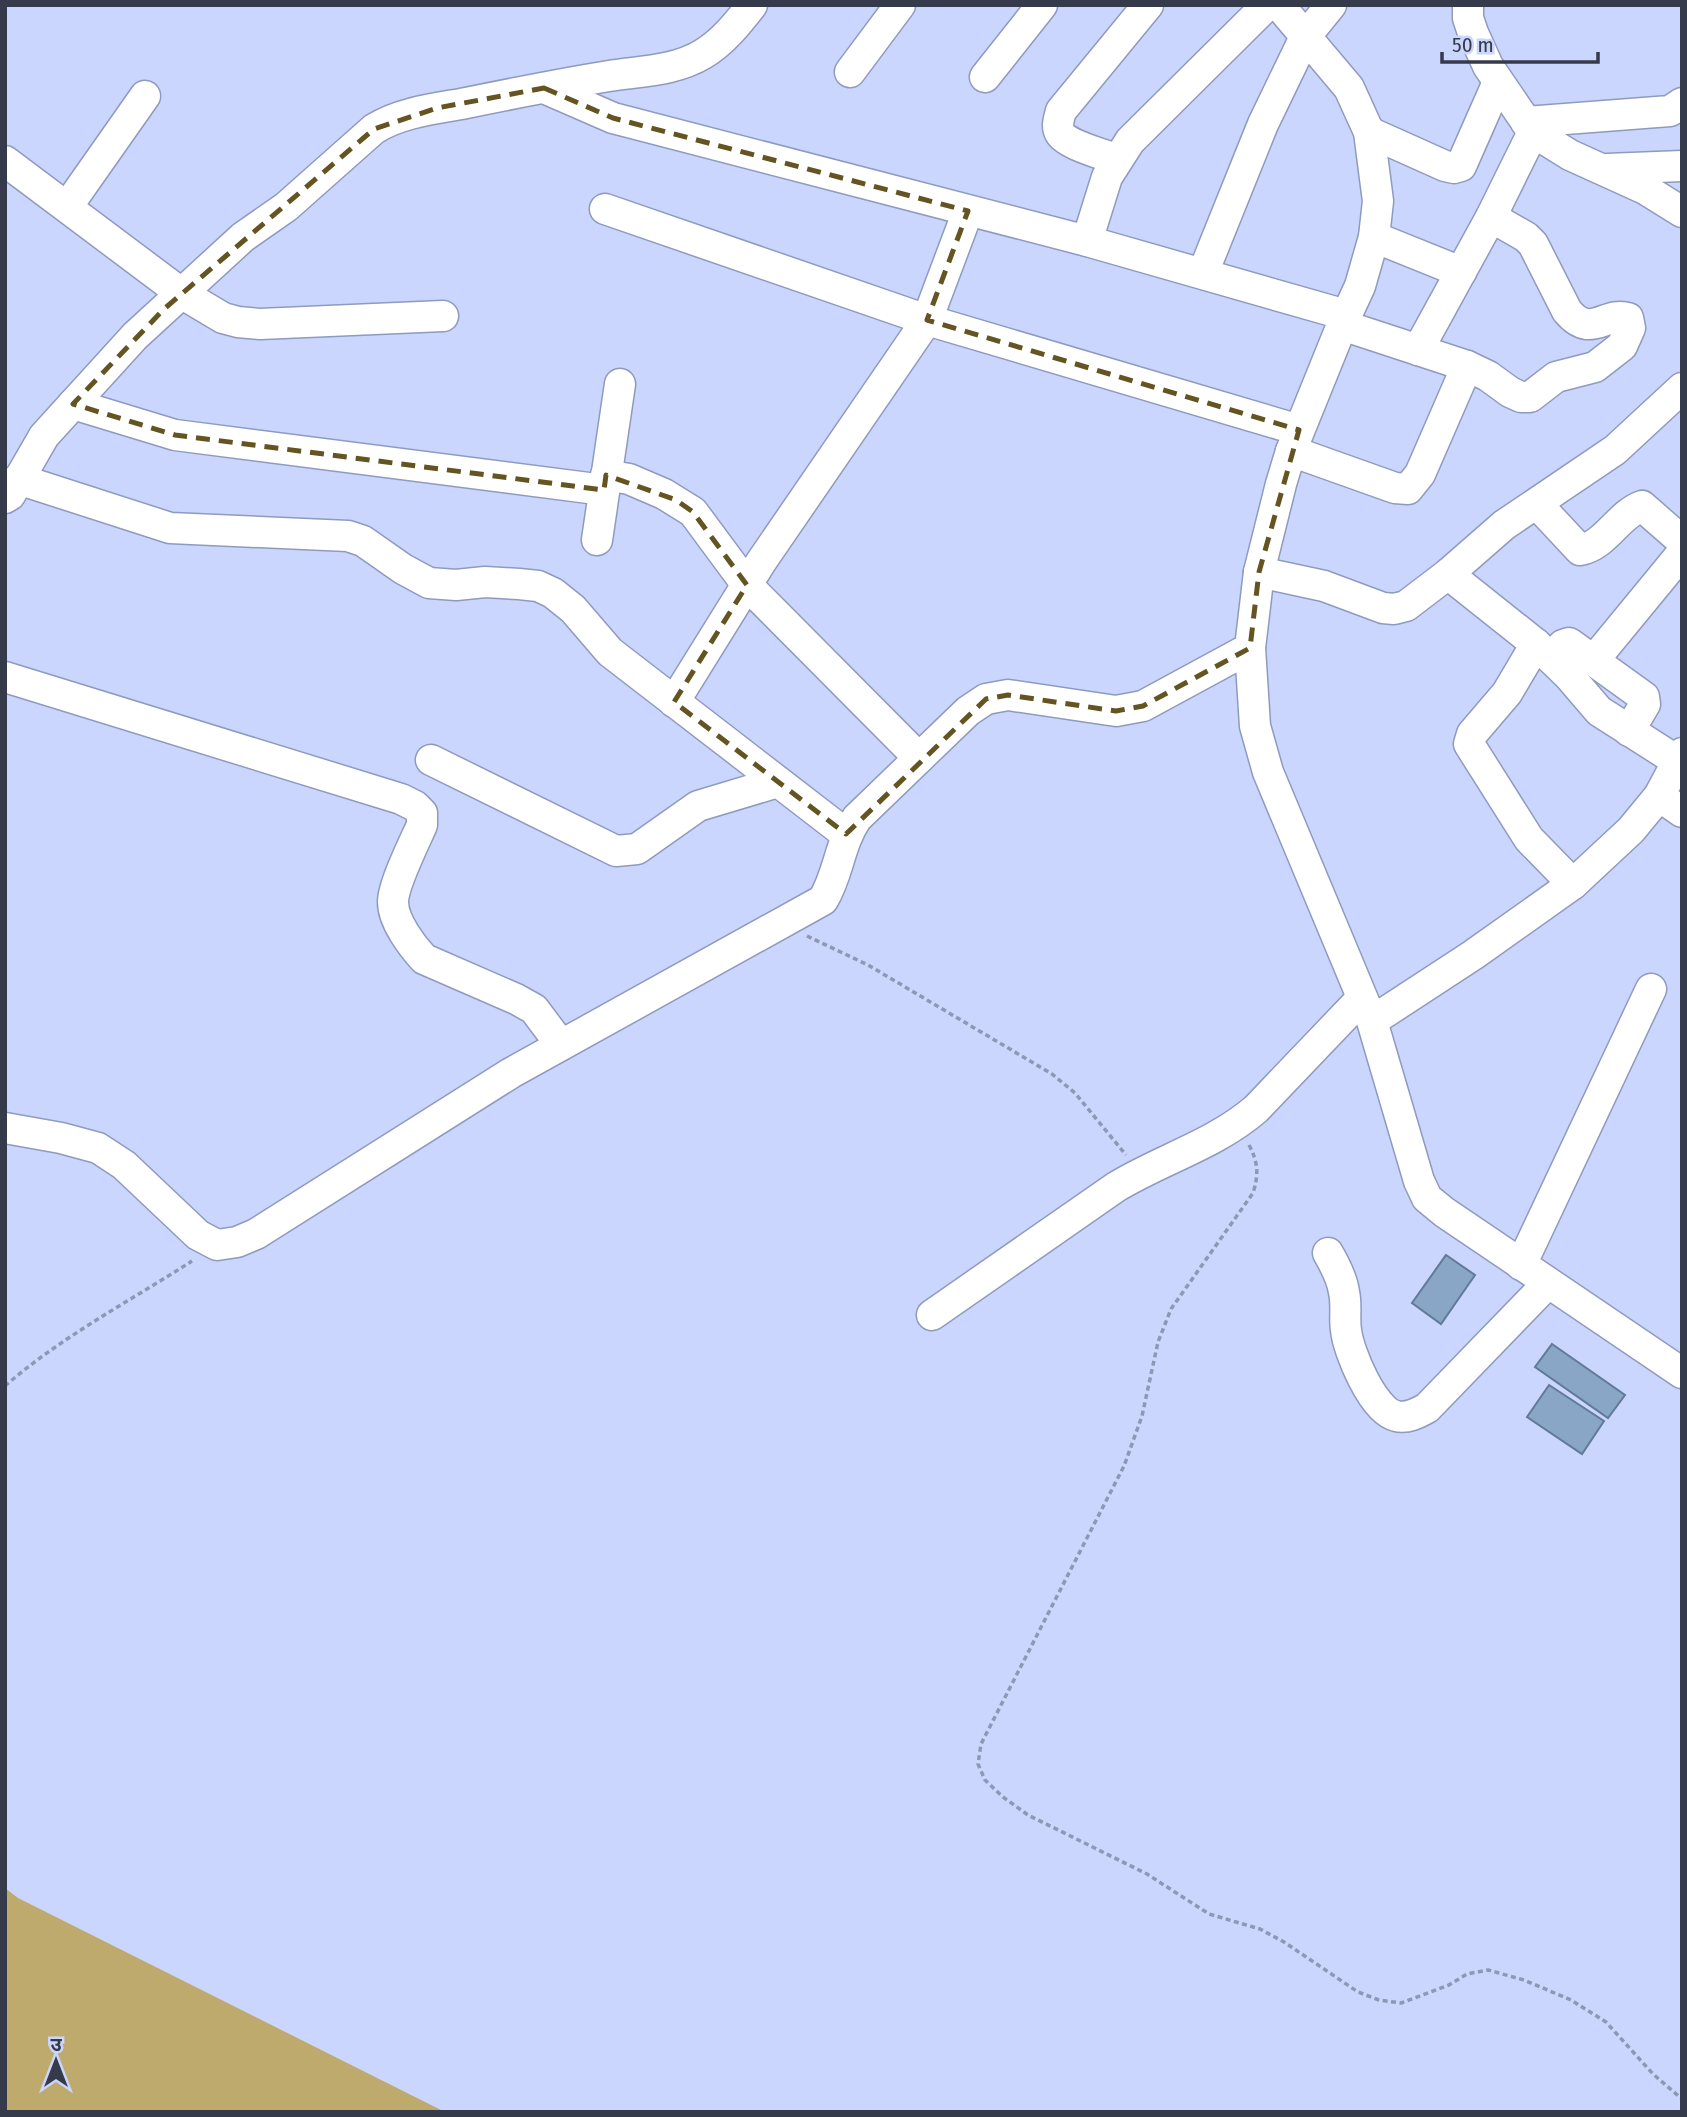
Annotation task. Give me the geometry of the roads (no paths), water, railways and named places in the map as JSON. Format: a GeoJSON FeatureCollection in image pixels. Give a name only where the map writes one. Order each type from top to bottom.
{"type":"FeatureCollection","features":[{"type":"Feature","properties":{"kind":"street"},"geometry":{"type":"LineString","coordinates":[[752,5],[721,41],[683,63],[653,71],[437,108],[388,120],[360,140],[286,207],[243,237],[135,336],[44,436],[12,489],[170,528],[348,536],[363,541],[410,574],[429,583],[456,585],[485,582],[538,586],[564,600],[610,652],[846,834]]}},
{"type":"Feature","properties":{"kind":"street"},"geometry":{"type":"LineString","coordinates":[[850,72],[900,5]]}},
{"type":"Feature","properties":{"kind":"street"},"geometry":{"type":"LineString","coordinates":[[985,77],[1042,5]]}},
{"type":"Feature","properties":{"kind":"street"},"geometry":{"type":"LineString","coordinates":[[1116,159],[1066,140],[1059,133],[1058,124],[1061,111],[1148,5]]}},
{"type":"Feature","properties":{"kind":"street"},"geometry":{"type":"LineString","coordinates":[[1087,241],[1107,177],[1116,159],[1148,121],[1266,5]]}},
{"type":"Feature","properties":{"kind":"street"},"geometry":{"type":"LineString","coordinates":[[1279,5],[1349,88],[1369,132],[1378,201],[1374,237],[1360,286],[1295,440],[1259,572],[1250,648],[1255,726],[1268,772],[1367,1009],[1419,1181],[1427,1198],[1472,1233],[1682,1373]]}},
{"type":"Feature","properties":{"kind":"street"},"geometry":{"type":"LineString","coordinates":[[1203,273],[1264,124],[1306,37],[1331,5]]}},
{"type":"Feature","properties":{"kind":"street"},"geometry":{"type":"LineString","coordinates":[[1468,5],[1468,18],[1473,33],[1498,82],[1529,127],[1548,143],[1645,190],[1682,212]]}},
{"type":"Feature","properties":{"kind":"street"},"geometry":{"type":"LineString","coordinates":[[1369,132],[1454,169],[1461,166],[1498,82]]}},
{"type":"Feature","properties":{"kind":"street"},"geometry":{"type":"LineString","coordinates":[[544,88],[613,118],[1203,273],[1344,320],[1418,350],[1467,366],[1488,376],[1510,392],[1521,397],[1530,397],[1556,377],[1595,367],[1622,346],[1630,328],[1628,318],[1620,316],[1598,324],[1588,324],[1573,318],[1533,244],[1526,237],[1491,217]]}},
{"type":"Feature","properties":{"kind":"street"},"geometry":{"type":"LineString","coordinates":[[66,207],[145,96]]}},
{"type":"Feature","properties":{"kind":"street"},"geometry":{"type":"LineString","coordinates":[[1529,127],[1670,111],[1682,103]]}},
{"type":"Feature","properties":{"kind":"street"},"geometry":{"type":"LineString","coordinates":[[1418,350],[1491,217],[1529,127]]}},
{"type":"Feature","properties":{"kind":"street"},"geometry":{"type":"LineString","coordinates":[[5,162],[181,293],[223,318],[260,324],[443,316]]}},
{"type":"Feature","properties":{"kind":"street"},"geometry":{"type":"LineString","coordinates":[[1599,169],[1682,166]]}},
{"type":"Feature","properties":{"kind":"street"},"geometry":{"type":"LineString","coordinates":[[605,209],[927,320],[1295,440],[1395,488],[1408,489],[1420,474],[1467,366]]}},
{"type":"Feature","properties":{"kind":"street"},"geometry":{"type":"LineString","coordinates":[[674,702],[747,585],[927,320],[968,211]]}},
{"type":"Feature","properties":{"kind":"street"},"geometry":{"type":"LineString","coordinates":[[1374,237],[1461,272]]}},
{"type":"Feature","properties":{"kind":"street"},"geometry":{"type":"LineString","coordinates":[[597,540],[620,384]]}},
{"type":"Feature","properties":{"kind":"street"},"geometry":{"type":"LineString","coordinates":[[1259,572],[1324,586],[1383,608],[1394,610],[1406,606],[1448,574],[1489,536],[1615,450],[1682,388]]}},
{"type":"Feature","properties":{"kind":"street"},"geometry":{"type":"LineString","coordinates":[[73,404],[176,435],[605,482],[629,480],[664,494],[693,512],[747,585],[919,758]]}},
{"type":"Feature","properties":{"kind":"street"},"geometry":{"type":"LineString","coordinates":[[1536,504],[1580,550],[1589,548],[1629,513],[1642,506],[1682,541]]}},
{"type":"Feature","properties":{"kind":"street"},"geometry":{"type":"LineString","coordinates":[[1594,660],[1682,553]]}},
{"type":"Feature","properties":{"kind":"street"},"geometry":{"type":"LineString","coordinates":[[932,1315],[1140,1172],[1163,1164],[1237,1125],[1367,1009],[1473,955],[1573,884],[1631,830],[1671,804],[1679,757],[1629,731],[1599,710],[1544,651],[1448,574]]}},
{"type":"Feature","properties":{"kind":"street"},"geometry":{"type":"LineString","coordinates":[[1573,884],[1529,839],[1469,744],[1472,734],[1544,651],[1569,643],[1644,697],[1645,704],[1629,731]]}},
{"type":"Feature","properties":{"kind":"street"},"geometry":{"type":"LineString","coordinates":[[5,1128],[98,1148],[124,1165],[198,1235],[218,1245],[237,1242],[256,1234],[511,1073],[823,900],[833,883],[846,834],[857,818],[968,711],[986,699],[1008,695],[1116,711],[1143,706],[1250,648]]}},
{"type":"Feature","properties":{"kind":"street"},"geometry":{"type":"LineString","coordinates":[[5,677],[401,799],[415,806],[422,813],[422,825],[395,891],[393,903],[396,916],[414,948],[424,960],[534,1009],[561,1045]]}},
{"type":"Feature","properties":{"kind":"street"},"geometry":{"type":"LineString","coordinates":[[431,760],[616,851],[626,852],[637,849],[698,806],[778,782]]}},
{"type":"Feature","properties":{"kind":"street"},"geometry":{"type":"LineString","coordinates":[[1521,1265],[1651,989]]}},
{"type":"Feature","properties":{"kind":"street"},"geometry":{"type":"LineString","coordinates":[[1328,1253],[1337,1268],[1345,1295],[1345,1327],[1354,1359],[1375,1398],[1395,1416],[1407,1416],[1427,1408],[1548,1283]]}}]}
